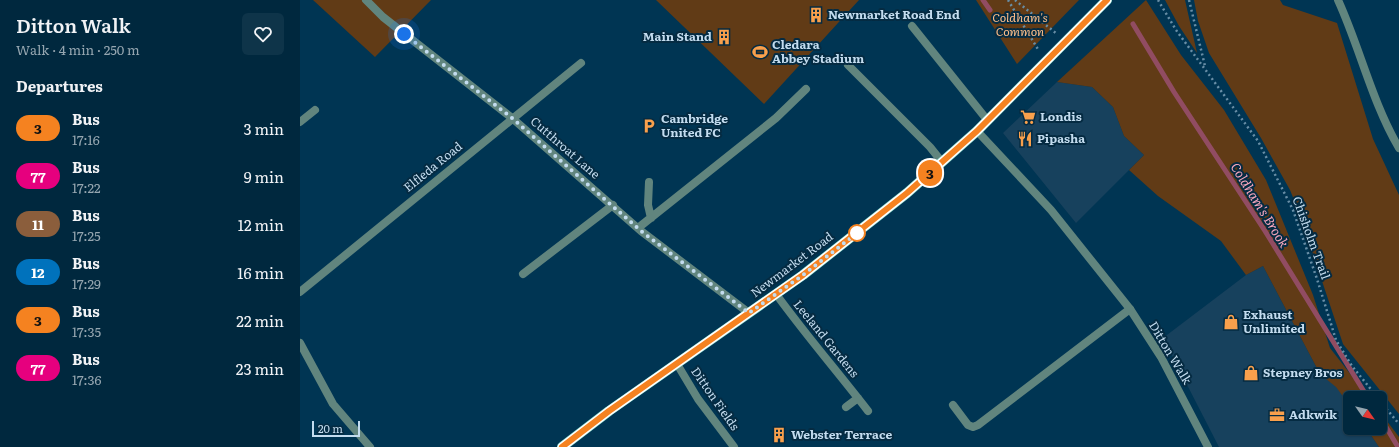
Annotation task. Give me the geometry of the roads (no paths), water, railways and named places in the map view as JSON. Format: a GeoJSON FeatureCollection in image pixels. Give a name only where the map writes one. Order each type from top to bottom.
{"type":"FeatureCollection","features":[{"type":"Feature","properties":{"kind":"main road","name":"Newmarket Road"},"geometry":{"type":"LineString","coordinates":[[562,447],[609,411],[776,294],[901,198],[988,121],[1107,0]]}},
{"type":"Feature","properties":{"kind":"street","name":"Cutthroat Lane"},"geometry":{"type":"LineString","coordinates":[[366,0],[383,17],[512,118],[638,228],[749,313]]}},
{"type":"Feature","properties":{"kind":"street"},"geometry":{"type":"LineString","coordinates":[[1338,0],[1368,78],[1392,136],[1399,148]]}},
{"type":"Feature","properties":{"kind":"street"},"geometry":{"type":"LineString","coordinates":[[912,26],[988,121]]}},
{"type":"Feature","properties":{"kind":"street","name":"Elfleda Road"},"geometry":{"type":"LineString","coordinates":[[300,292],[581,63]]}},
{"type":"Feature","properties":{"kind":"street"},"geometry":{"type":"LineString","coordinates":[[848,65],[930,147],[942,162]]}},
{"type":"Feature","properties":{"kind":"street"},"geometry":{"type":"LineString","coordinates":[[638,228],[776,118],[806,88]]}},
{"type":"Feature","properties":{"kind":"street"},"geometry":{"type":"LineString","coordinates":[[300,122],[315,110]]}},
{"type":"Feature","properties":{"kind":"street","name":"Ditton Walk"},"geometry":{"type":"LineString","coordinates":[[977,131],[1051,210],[1130,309],[1161,357],[1208,447]]}},
{"type":"Feature","properties":{"kind":"street"},"geometry":{"type":"LineString","coordinates":[[649,182],[648,205],[651,218]]}},
{"type":"Feature","properties":{"kind":"street"},"geometry":{"type":"LineString","coordinates":[[523,274],[612,205]]}},
{"type":"Feature","properties":{"kind":"street","name":"Leeland Gardens"},"geometry":{"type":"LineString","coordinates":[[776,294],[825,359],[836,370],[868,411]]}},
{"type":"Feature","properties":{"kind":"street"},"geometry":{"type":"LineString","coordinates":[[952,405],[968,425],[973,427],[978,425],[1130,309]]}},
{"type":"Feature","properties":{"kind":"street"},"geometry":{"type":"LineString","coordinates":[[300,342],[333,404],[370,447]]}},
{"type":"Feature","properties":{"kind":"street","name":"Ditton Fields"},"geometry":{"type":"LineString","coordinates":[[676,364],[698,399],[734,447]]}},
{"type":"Feature","properties":{"kind":"street"},"geometry":{"type":"LineString","coordinates":[[846,407],[858,398]]}},
{"type":"Feature","properties":{"kind":"waterway","name":"Coldham's Brook"},"geometry":{"type":"LineString","coordinates":[[983,0],[990,10]]}},
{"type":"Feature","properties":{"kind":"waterway","name":"Coldham's Brook"},"geometry":{"type":"LineString","coordinates":[[1133,24],[1174,92],[1265,231],[1364,391]]}},
{"type":"Feature","properties":{"kind":"waterway","name":"Coldham's Brook"},"geometry":{"type":"LineString","coordinates":[[1387,429],[1398,447]]}},
{"type":"Feature","properties":{"kind":"place","name":"Newmarket Road End"},"geometry":{"type":"Point","coordinates":[816,15]}},
{"type":"Feature","properties":{"kind":"place","name":"Main Stand"},"geometry":{"type":"Point","coordinates":[724,37]}},
{"type":"Feature","properties":{"kind":"place","name":"Cledara Abbey Stadium"},"geometry":{"type":"Point","coordinates":[760,52]}},
{"type":"Feature","properties":{"kind":"place","name":"Londis"},"geometry":{"type":"Point","coordinates":[1028,117]}},
{"type":"Feature","properties":{"kind":"place","name":"Cambridge United FC"},"geometry":{"type":"Point","coordinates":[649,126]}},
{"type":"Feature","properties":{"kind":"place","name":"Pipasha"},"geometry":{"type":"Point","coordinates":[1025,139]}},
{"type":"Feature","properties":{"kind":"place","name":"Exhaust Unlimited"},"geometry":{"type":"Point","coordinates":[1231,322]}},
{"type":"Feature","properties":{"kind":"place","name":"Stepney Bros"},"geometry":{"type":"Point","coordinates":[1251,373]}},
{"type":"Feature","properties":{"kind":"place","name":"Adkwik"},"geometry":{"type":"Point","coordinates":[1277,415]}},
{"type":"Feature","properties":{"kind":"place","name":"Webster Terrace"},"geometry":{"type":"Point","coordinates":[779,435]}},
{"type":"Feature","properties":{"kind":"park label","name":"Coldham's Common"},"geometry":{"type":"Point","coordinates":[1020,25]}}]}
